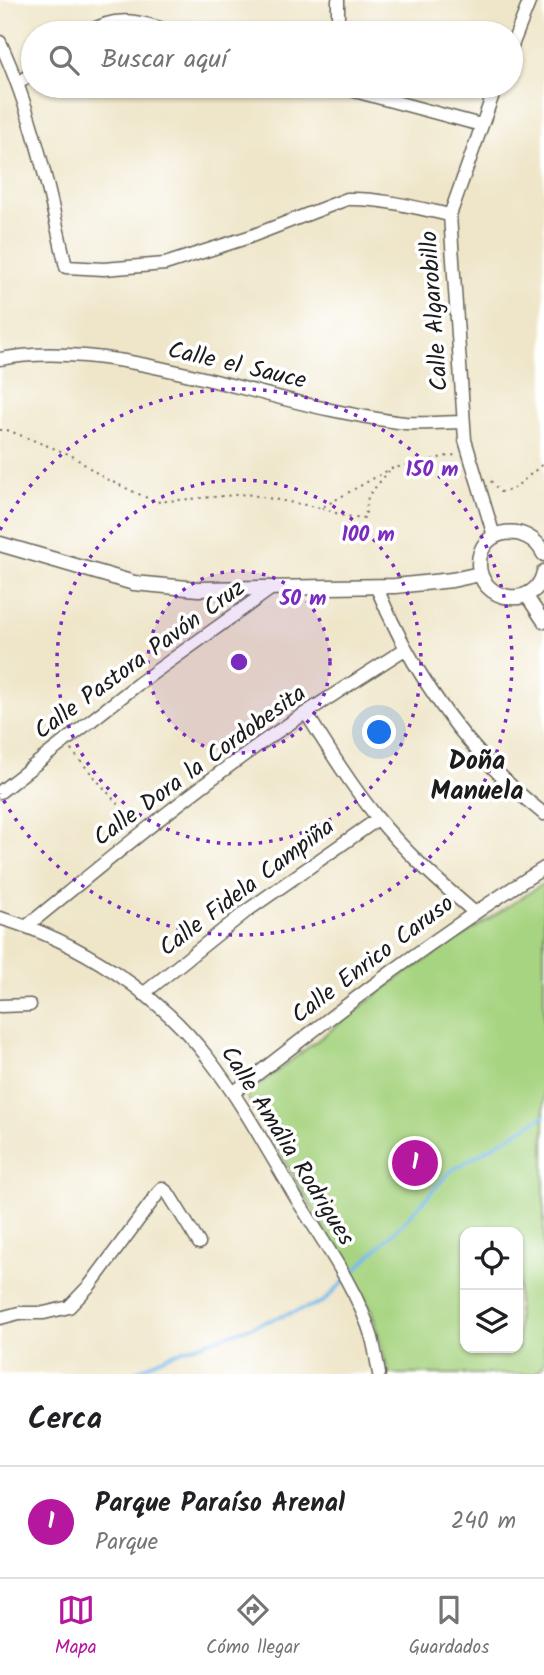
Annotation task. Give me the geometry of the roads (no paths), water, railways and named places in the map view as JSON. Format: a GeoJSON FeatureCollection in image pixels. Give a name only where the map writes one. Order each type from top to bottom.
{"type":"FeatureCollection","features":[{"type":"Feature","properties":{"kind":"street"},"geometry":{"type":"LineString","coordinates":[[338,0],[338,21]]}},
{"type":"Feature","properties":{"kind":"street"},"geometry":{"type":"LineString","coordinates":[[522,21],[530,0]]}},
{"type":"Feature","properties":{"kind":"street"},"geometry":{"type":"LineString","coordinates":[[0,42],[21,90]]}},
{"type":"Feature","properties":{"kind":"street"},"geometry":{"type":"LineString","coordinates":[[23,98],[42,162],[66,267],[104,269],[166,264],[248,237],[347,199],[400,204],[450,215]]}},
{"type":"Feature","properties":{"kind":"street"},"geometry":{"type":"LineString","coordinates":[[381,98],[481,125]]}},
{"type":"Feature","properties":{"kind":"street","name":"Calle Algarobillo"},"geometry":{"type":"LineString","coordinates":[[491,98],[450,215],[465,440],[494,536]]}},
{"type":"Feature","properties":{"kind":"street","name":"Calle el Sauce"},"geometry":{"type":"LineString","coordinates":[[0,359],[17,356],[90,356],[178,372],[332,410],[405,423],[464,422]]}},
{"type":"Feature","properties":{"kind":"street"},"geometry":{"type":"LineString","coordinates":[[544,554],[528,536],[505,532],[494,536],[484,546],[479,560],[480,574],[485,584],[493,593],[503,597],[526,595],[536,588],[544,572]]}},
{"type":"Feature","properties":{"kind":"street"},"geometry":{"type":"LineString","coordinates":[[0,544],[134,583],[198,589],[376,586],[452,580],[480,574]]}},
{"type":"Feature","properties":{"kind":"street"},"geometry":{"type":"LineString","coordinates":[[376,586],[405,649],[433,695],[465,738],[502,777],[544,814]]}},
{"type":"Feature","properties":{"kind":"street","name":"Calle Pastora Pavón Cruz"},"geometry":{"type":"LineString","coordinates":[[0,792],[138,684],[272,588]]}},
{"type":"Feature","properties":{"kind":"street"},"geometry":{"type":"LineString","coordinates":[[526,595],[544,622]]}},
{"type":"Feature","properties":{"kind":"street","name":"Calle Dora la Cordobesita"},"geometry":{"type":"LineString","coordinates":[[27,926],[142,832],[306,713],[405,649]]}},
{"type":"Feature","properties":{"kind":"street"},"geometry":{"type":"LineString","coordinates":[[306,713],[378,819],[423,868],[474,912]]}},
{"type":"Feature","properties":{"kind":"street","name":"Calle Fidela Campiña"},"geometry":{"type":"LineString","coordinates":[[143,993],[259,902],[378,819]]}},
{"type":"Feature","properties":{"kind":"street","name":"Calle Enrico Caruso"},"geometry":{"type":"LineString","coordinates":[[233,1093],[367,988],[474,912],[544,868]]}},
{"type":"Feature","properties":{"kind":"street","name":"Calle Amália Rodrigues"},"geometry":{"type":"LineString","coordinates":[[0,918],[27,926],[107,968],[143,993],[192,1040],[233,1093],[355,1298],[372,1336],[379,1374]]}},
{"type":"Feature","properties":{"kind":"street"},"geometry":{"type":"LineString","coordinates":[[0,1006],[30,1005]]}},
{"type":"Feature","properties":{"kind":"street"},"geometry":{"type":"LineString","coordinates":[[0,1318],[69,1307],[90,1285],[162,1188],[168,1193],[199,1243]]}},
{"type":"Feature","properties":{"kind":"waterway"},"geometry":{"type":"LineString","coordinates":[[131,1374],[169,1355],[323,1302],[451,1171],[544,1116]]}},
{"type":"Feature","properties":{"kind":"place","name":"Parque Paraíso Arenal"},"geometry":{"type":"Point","coordinates":[415,1163]}},
{"type":"Feature","properties":{"kind":"district","name":"Doña Manuela"},"geometry":{"type":"Point","coordinates":[477,777]}}]}
